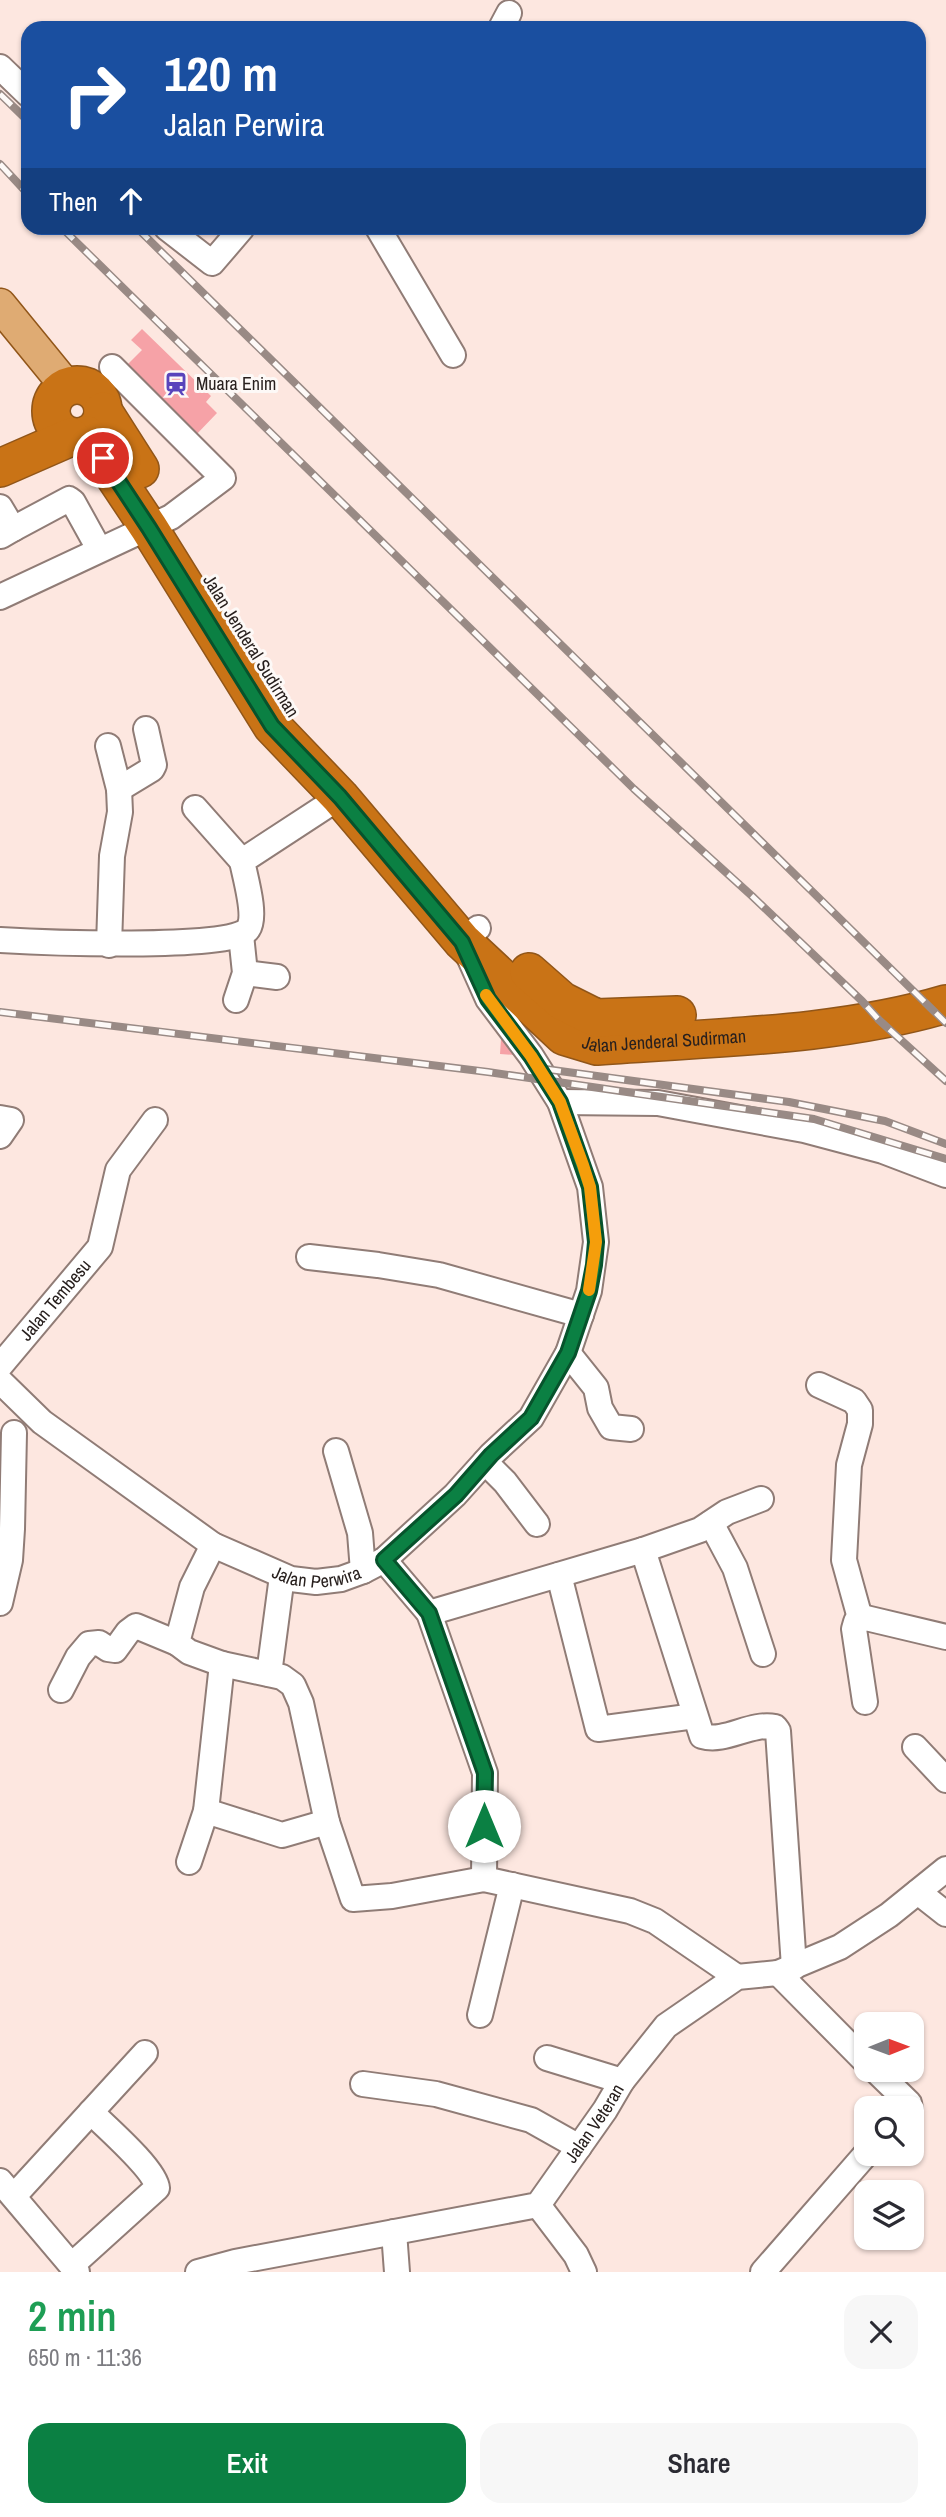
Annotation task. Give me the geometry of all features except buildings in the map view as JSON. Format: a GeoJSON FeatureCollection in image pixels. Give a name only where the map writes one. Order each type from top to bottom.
{"type":"FeatureCollection","features":[{"type":"Feature","properties":{"kind":"highway","name":"Jalan Jenderal Sudirman"},"geometry":{"type":"LineString","coordinates":[[67,387],[75,385],[91,389],[102,403],[78,426],[160,522],[289,710],[358,786],[470,935],[562,1001],[596,1018],[639,1018],[862,1002],[946,981]]}},
{"type":"Feature","properties":{"kind":"highway"},"geometry":{"type":"LineString","coordinates":[[0,444],[78,426]]}},
{"type":"Feature","properties":{"kind":"highway"},"geometry":{"type":"LineString","coordinates":[[0,468],[78,426]]}},
{"type":"Feature","properties":{"kind":"highway","name":"Jalan Jenderal Sudirman"},"geometry":{"type":"LineString","coordinates":[[160,522],[272,726],[564,1036],[597,1046],[822,1028],[918,1013],[946,1004]]}},
{"type":"Feature","properties":{"kind":"main road"},"geometry":{"type":"LineString","coordinates":[[0,305],[67,387]]}},
{"type":"Feature","properties":{"kind":"street"},"geometry":{"type":"LineString","coordinates":[[0,67],[21,87]]}},
{"type":"Feature","properties":{"kind":"street"},"geometry":{"type":"LineString","coordinates":[[176,235],[212,263],[236,235]]}},
{"type":"Feature","properties":{"kind":"street"},"geometry":{"type":"LineString","coordinates":[[382,235],[453,355]]}},
{"type":"Feature","properties":{"kind":"street"},"geometry":{"type":"LineString","coordinates":[[0,597],[160,522],[223,478],[112,368]]}},
{"type":"Feature","properties":{"kind":"street"},"geometry":{"type":"LineString","coordinates":[[0,507],[6,533],[69,499],[74,502],[99,549]]}},
{"type":"Feature","properties":{"kind":"street"},"geometry":{"type":"LineString","coordinates":[[119,789],[152,769],[154,765],[146,729]]}},
{"type":"Feature","properties":{"kind":"street"},"geometry":{"type":"LineString","coordinates":[[108,746],[119,789],[120,812],[112,856],[109,945]]}},
{"type":"Feature","properties":{"kind":"street"},"geometry":{"type":"LineString","coordinates":[[242,861],[340,797]]}},
{"type":"Feature","properties":{"kind":"street"},"geometry":{"type":"LineString","coordinates":[[0,940],[109,945],[241,935],[250,927],[252,916],[242,861],[195,808]]}},
{"type":"Feature","properties":{"kind":"street"},"geometry":{"type":"LineString","coordinates":[[236,1000],[245,973],[241,935]]}},
{"type":"Feature","properties":{"kind":"street","name":"Jalan Perwira"},"geometry":{"type":"LineString","coordinates":[[0,1381],[42,1422],[213,1545],[282,1576],[316,1582],[341,1579],[373,1566],[456,1495],[485,1462],[531,1418],[568,1353],[594,1265],[596,1242],[590,1187],[560,1102],[531,1056],[488,999],[470,935]]}},
{"type":"Feature","properties":{"kind":"street"},"geometry":{"type":"LineString","coordinates":[[245,973],[276,977]]}},
{"type":"Feature","properties":{"kind":"street"},"geometry":{"type":"LineString","coordinates":[[560,1102],[658,1103],[804,1130],[883,1150],[946,1175]]}},
{"type":"Feature","properties":{"kind":"street","name":"Jalan Tembesu"},"geometry":{"type":"LineString","coordinates":[[0,1366],[100,1247],[118,1170],[155,1120]]}},
{"type":"Feature","properties":{"kind":"street"},"geometry":{"type":"LineString","coordinates":[[309,1257],[439,1275],[581,1315]]}},
{"type":"Feature","properties":{"kind":"street"},"geometry":{"type":"LineString","coordinates":[[568,1353],[596,1388],[600,1408],[611,1427],[631,1429]]}},
{"type":"Feature","properties":{"kind":"street"},"geometry":{"type":"LineString","coordinates":[[819,1385],[854,1401],[860,1410],[860,1424],[849,1465],[844,1560],[860,1618]]}},
{"type":"Feature","properties":{"kind":"street"},"geometry":{"type":"LineString","coordinates":[[0,1603],[10,1560],[11,1539],[7,1436],[42,1422]]}},
{"type":"Feature","properties":{"kind":"street"},"geometry":{"type":"LineString","coordinates":[[336,1451],[360,1533],[373,1566],[429,1613],[485,1773],[484,1879]]}},
{"type":"Feature","properties":{"kind":"street"},"geometry":{"type":"LineString","coordinates":[[485,1462],[505,1482],[537,1524]]}},
{"type":"Feature","properties":{"kind":"street"},"geometry":{"type":"LineString","coordinates":[[429,1613],[643,1550],[700,1530],[727,1512],[761,1499]]}},
{"type":"Feature","properties":{"kind":"street"},"geometry":{"type":"LineString","coordinates":[[711,1523],[735,1568],[763,1654]]}},
{"type":"Feature","properties":{"kind":"street"},"geometry":{"type":"LineString","coordinates":[[177,1643],[192,1587],[213,1545]]}},
{"type":"Feature","properties":{"kind":"street"},"geometry":{"type":"LineString","coordinates":[[643,1550],[702,1736],[712,1739],[768,1726],[775,1727],[778,1731],[786,1970],[792,1990],[854,2050]]}},
{"type":"Feature","properties":{"kind":"street"},"geometry":{"type":"LineString","coordinates":[[559,1575],[598,1729],[695,1716]]}},
{"type":"Feature","properties":{"kind":"street"},"geometry":{"type":"LineString","coordinates":[[269,1674],[282,1576]]}},
{"type":"Feature","properties":{"kind":"street"},"geometry":{"type":"LineString","coordinates":[[860,1618],[876,1619],[946,1636]]}},
{"type":"Feature","properties":{"kind":"street"},"geometry":{"type":"LineString","coordinates":[[860,1618],[854,1629],[866,1702]]}},
{"type":"Feature","properties":{"kind":"street"},"geometry":{"type":"LineString","coordinates":[[61,1690],[78,1657],[89,1644],[99,1643],[115,1650],[136,1626],[177,1643],[184,1650],[222,1664],[289,1681],[299,1696],[327,1822],[355,1900],[484,1879],[604,1904],[655,1921],[737,1977]]}},
{"type":"Feature","properties":{"kind":"street"},"geometry":{"type":"LineString","coordinates":[[190,1862],[206,1811],[222,1664]]}},
{"type":"Feature","properties":{"kind":"street"},"geometry":{"type":"LineString","coordinates":[[915,1747],[946,1780]]}},
{"type":"Feature","properties":{"kind":"street"},"geometry":{"type":"LineString","coordinates":[[206,1811],[282,1835],[327,1822]]}},
{"type":"Feature","properties":{"kind":"street","name":"Jalan Veteran"},"geometry":{"type":"LineString","coordinates":[[538,2205],[622,2081],[666,2026],[737,1977],[786,1970],[840,1947],[889,1915],[946,1869]]}},
{"type":"Feature","properties":{"kind":"street"},"geometry":{"type":"LineString","coordinates":[[480,2015],[512,1885]]}},
{"type":"Feature","properties":{"kind":"street"},"geometry":{"type":"LineString","coordinates":[[918,1892],[946,1913]]}},
{"type":"Feature","properties":{"kind":"street"},"geometry":{"type":"LineString","coordinates":[[91,2112],[135,2155],[155,2179],[156,2188],[74,2270],[7,2188],[91,2112],[145,2053]]}},
{"type":"Feature","properties":{"kind":"street"},"geometry":{"type":"LineString","coordinates":[[547,2059],[622,2081]]}},
{"type":"Feature","properties":{"kind":"street"},"geometry":{"type":"LineString","coordinates":[[887,2082],[902,2096]]}},
{"type":"Feature","properties":{"kind":"street"},"geometry":{"type":"LineString","coordinates":[[363,2084],[436,2094],[531,2120],[579,2147]]}},
{"type":"Feature","properties":{"kind":"street"},"geometry":{"type":"LineString","coordinates":[[763,2272],[856,2166]]}},
{"type":"Feature","properties":{"kind":"street"},"geometry":{"type":"LineString","coordinates":[[198,2272],[234,2262],[538,2205],[576,2255],[584,2272]]}},
{"type":"Feature","properties":{"kind":"street"},"geometry":{"type":"LineString","coordinates":[[394,2232],[397,2272]]}},
{"type":"Feature","properties":{"kind":"railway"},"geometry":{"type":"LineString","coordinates":[[0,94],[21,114]]}},
{"type":"Feature","properties":{"kind":"railway"},"geometry":{"type":"LineString","coordinates":[[0,164],[21,186]]}},
{"type":"Feature","properties":{"kind":"railway"},"geometry":{"type":"LineString","coordinates":[[69,235],[634,789],[752,896],[946,1081]]}},
{"type":"Feature","properties":{"kind":"railway"},"geometry":{"type":"LineString","coordinates":[[144,235],[946,1023]]}},
{"type":"Feature","properties":{"kind":"railway"},"geometry":{"type":"LineString","coordinates":[[0,1012],[488,1072],[814,1119],[946,1159]]}},
{"type":"Feature","properties":{"kind":"railway"},"geometry":{"type":"LineString","coordinates":[[545,1069],[789,1102],[885,1121],[946,1144]]}},
{"type":"Feature","properties":{"kind":"slow traffic"},"geometry":{"type":"LineString","coordinates":[[486,995],[531,1056],[560,1102],[583,1165],[590,1187],[596,1242],[589,1290]]}},
{"type":"Feature","properties":{"kind":"place","name":"Muara Enim"},"geometry":{"type":"Point","coordinates":[176,384]}},
{"type":"Feature","properties":{"kind":"route"},"geometry":{"type":"LineString","coordinates":[[103,458],[272,726],[340,797],[462,942],[488,999],[531,1056],[560,1102],[590,1187],[596,1242],[594,1265],[589,1291],[568,1353],[531,1418],[491,1455],[456,1495],[384,1560],[429,1613],[485,1773],[484,1826]]}}]}
